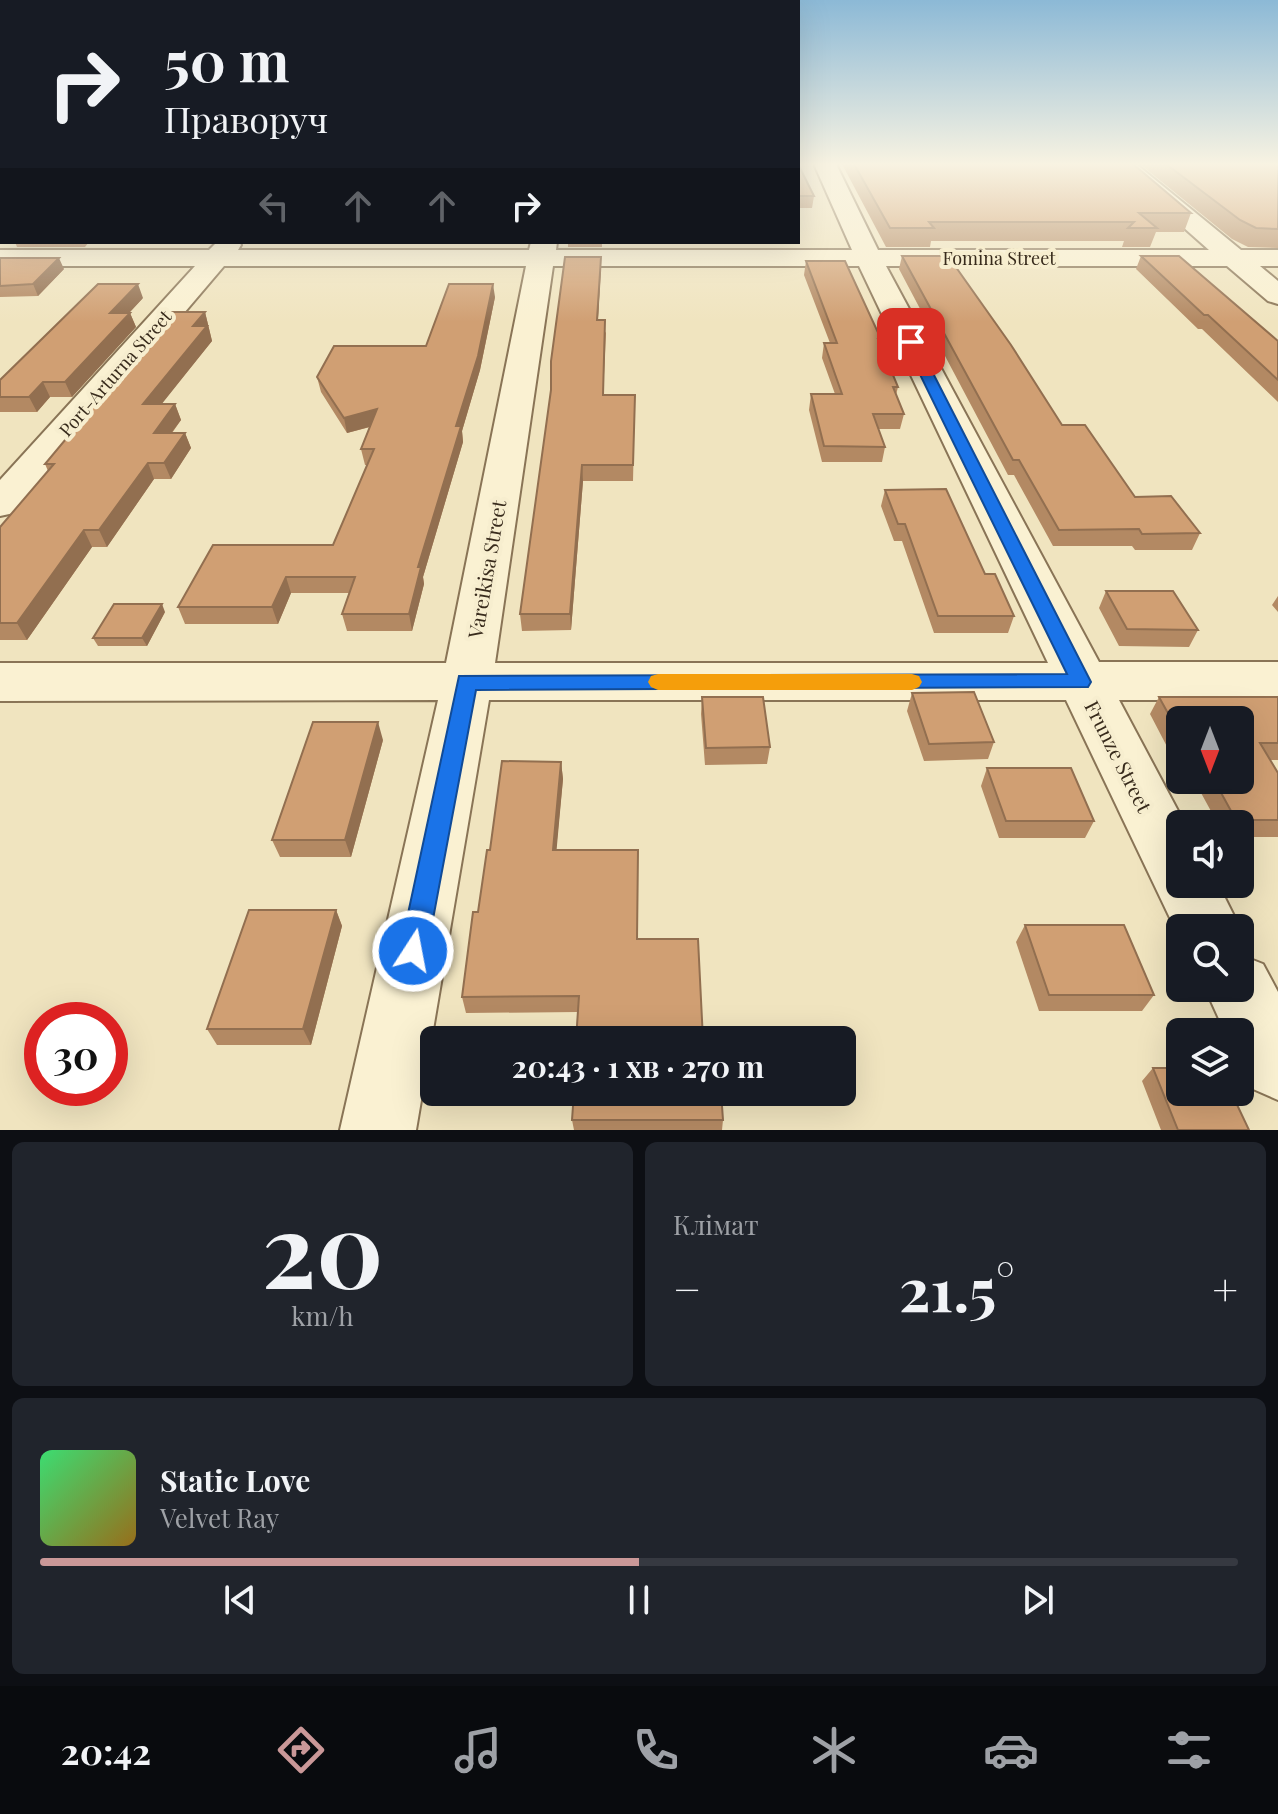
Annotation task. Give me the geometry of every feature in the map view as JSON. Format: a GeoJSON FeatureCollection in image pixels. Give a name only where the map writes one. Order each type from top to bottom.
{"type":"FeatureCollection","features":[{"type":"Feature","properties":{"kind":"street","name":"Frunze Street"},"geometry":{"type":"LineString","coordinates":[[849,217],[1166,847]]}},
{"type":"Feature","properties":{"kind":"street"},"geometry":{"type":"LineString","coordinates":[[1185,217],[1278,295]]}},
{"type":"Feature","properties":{"kind":"street","name":"Fomina Street"},"geometry":{"type":"LineString","coordinates":[[0,258],[224,250],[542,250],[868,257],[1278,258]]}},
{"type":"Feature","properties":{"kind":"street","name":"Port-Arturna Street"},"geometry":{"type":"LineString","coordinates":[[0,504],[224,250]]}},
{"type":"Feature","properties":{"kind":"street","name":"Vareikisa Street"},"geometry":{"type":"LineString","coordinates":[[378,1130],[467,682],[542,250]]}},
{"type":"Feature","properties":{"kind":"street"},"geometry":{"type":"LineString","coordinates":[[0,682],[1278,681]]}},
{"type":"Feature","properties":{"kind":"street"},"geometry":{"type":"LineString","coordinates":[[1246,1002],[1278,1064]]}},
{"type":"Feature","properties":{"kind":"building"},"geometry":{"type":"Polygon","coordinates":[[[884,217],[1143,217],[1157,228],[1128,228],[1134,222],[929,222],[934,228],[890,228],[884,217]]]}},
{"type":"Feature","properties":{"kind":"building"},"geometry":{"type":"Polygon","coordinates":[[[1236,217],[1278,217],[1278,229],[1256,228],[1236,217]]]}},
{"type":"Feature","properties":{"kind":"building"},"geometry":{"type":"Polygon","coordinates":[[[902,256],[948,256],[1011,345],[1062,425],[1085,425],[1135,497],[1171,496],[1200,533],[1142,534],[1139,529],[1059,530],[1019,460],[1013,460],[902,256]]]}},
{"type":"Feature","properties":{"kind":"building"},"geometry":{"type":"Polygon","coordinates":[[[1141,256],[1179,256],[1278,341],[1278,380],[1208,315],[1204,315],[1141,256]]]}},
{"type":"Feature","properties":{"kind":"building"},"geometry":{"type":"Polygon","coordinates":[[[565,257],[601,257],[597,320],[605,320],[603,395],[635,395],[633,465],[582,465],[570,614],[520,614],[551,390],[551,361],[565,257]]]}},
{"type":"Feature","properties":{"kind":"building"},"geometry":{"type":"Polygon","coordinates":[[[0,258],[59,258],[33,284],[0,286],[0,258]]]}},
{"type":"Feature","properties":{"kind":"building"},"geometry":{"type":"Polygon","coordinates":[[[806,261],[845,261],[881,339],[878,339],[898,387],[893,387],[904,414],[873,414],[885,447],[824,446],[811,394],[842,394],[824,343],[837,343],[806,261]]]}},
{"type":"Feature","properties":{"kind":"building"},"geometry":{"type":"Polygon","coordinates":[[[98,284],[138,284],[110,313],[130,313],[65,382],[43,382],[29,397],[0,397],[0,380],[98,284]]]}},
{"type":"Feature","properties":{"kind":"building"},"geometry":{"type":"Polygon","coordinates":[[[449,284],[493,284],[478,356],[456,426],[461,426],[418,567],[421,567],[409,614],[342,614],[355,577],[286,577],[272,607],[178,607],[213,545],[333,545],[374,449],[361,449],[377,409],[344,418],[317,377],[334,346],[426,346],[449,284]]]}},
{"type":"Feature","properties":{"kind":"building"},"geometry":{"type":"Polygon","coordinates":[[[172,312],[205,312],[193,326],[207,326],[143,404],[175,404],[154,433],[185,433],[164,463],[148,463],[99,530],[84,530],[17,623],[0,623],[0,527],[54,464],[45,464],[172,312]]]}},
{"type":"Feature","properties":{"kind":"building"},"geometry":{"type":"Polygon","coordinates":[[[946,489],[985,574],[995,574],[1014,616],[938,616],[905,524],[898,524],[885,490],[946,489]]]}},
{"type":"Feature","properties":{"kind":"building"},"geometry":{"type":"Polygon","coordinates":[[[1106,591],[1173,591],[1198,630],[1127,629],[1106,591]]]}},
{"type":"Feature","properties":{"kind":"building"},"geometry":{"type":"Polygon","coordinates":[[[114,604],[162,604],[142,638],[93,638],[114,604]]]}},
{"type":"Feature","properties":{"kind":"building"},"geometry":{"type":"Polygon","coordinates":[[[974,692],[994,742],[929,744],[912,693],[974,692]]]}},
{"type":"Feature","properties":{"kind":"building"},"geometry":{"type":"Polygon","coordinates":[[[702,697],[763,697],[770,747],[706,748],[702,697]]]}},
{"type":"Feature","properties":{"kind":"building"},"geometry":{"type":"Polygon","coordinates":[[[1159,697],[1278,697],[1278,743],[1260,743],[1278,773],[1278,820],[1254,820],[1254,810],[1230,810],[1222,794],[1254,794],[1254,706],[1166,706],[1166,710],[1159,697]]]}},
{"type":"Feature","properties":{"kind":"building"},"geometry":{"type":"Polygon","coordinates":[[[313,722],[378,722],[345,840],[272,840],[313,722]]]}},
{"type":"Feature","properties":{"kind":"building"},"geometry":{"type":"Polygon","coordinates":[[[502,761],[561,762],[553,850],[638,850],[637,939],[698,939],[702,1026],[577,1026],[579,996],[462,997],[473,912],[478,912],[487,850],[490,850],[502,761]]]}},
{"type":"Feature","properties":{"kind":"building"},"geometry":{"type":"Polygon","coordinates":[[[987,768],[1071,768],[1094,821],[1006,821],[987,768]]]}},
{"type":"Feature","properties":{"kind":"building"},"geometry":{"type":"Polygon","coordinates":[[[249,910],[336,910],[303,1029],[207,1029],[249,910]]]}},
{"type":"Feature","properties":{"kind":"building"},"geometry":{"type":"Polygon","coordinates":[[[1025,925],[1124,925],[1154,995],[1049,995],[1025,925]]]}},
{"type":"Feature","properties":{"kind":"building"},"geometry":{"type":"Polygon","coordinates":[[[1153,1068],[1166,1068],[1166,1100],[1153,1068]]]}},
{"type":"Feature","properties":{"kind":"building"},"geometry":{"type":"Polygon","coordinates":[[[573,1106],[722,1106],[723,1120],[572,1120],[573,1106]]]}},
{"type":"Feature","properties":{"kind":"building"},"geometry":{"type":"Polygon","coordinates":[[[1168,1106],[1238,1106],[1249,1130],[1178,1130],[1168,1106]]]}},
{"type":"Feature","properties":{"kind":"slow traffic"},"geometry":{"type":"LineString","coordinates":[[658,682],[912,682]]}},
{"type":"Feature","properties":{"kind":"route"},"geometry":{"type":"LineString","coordinates":[[413,951],[467,682],[1081,682],[911,342]]}}]}
